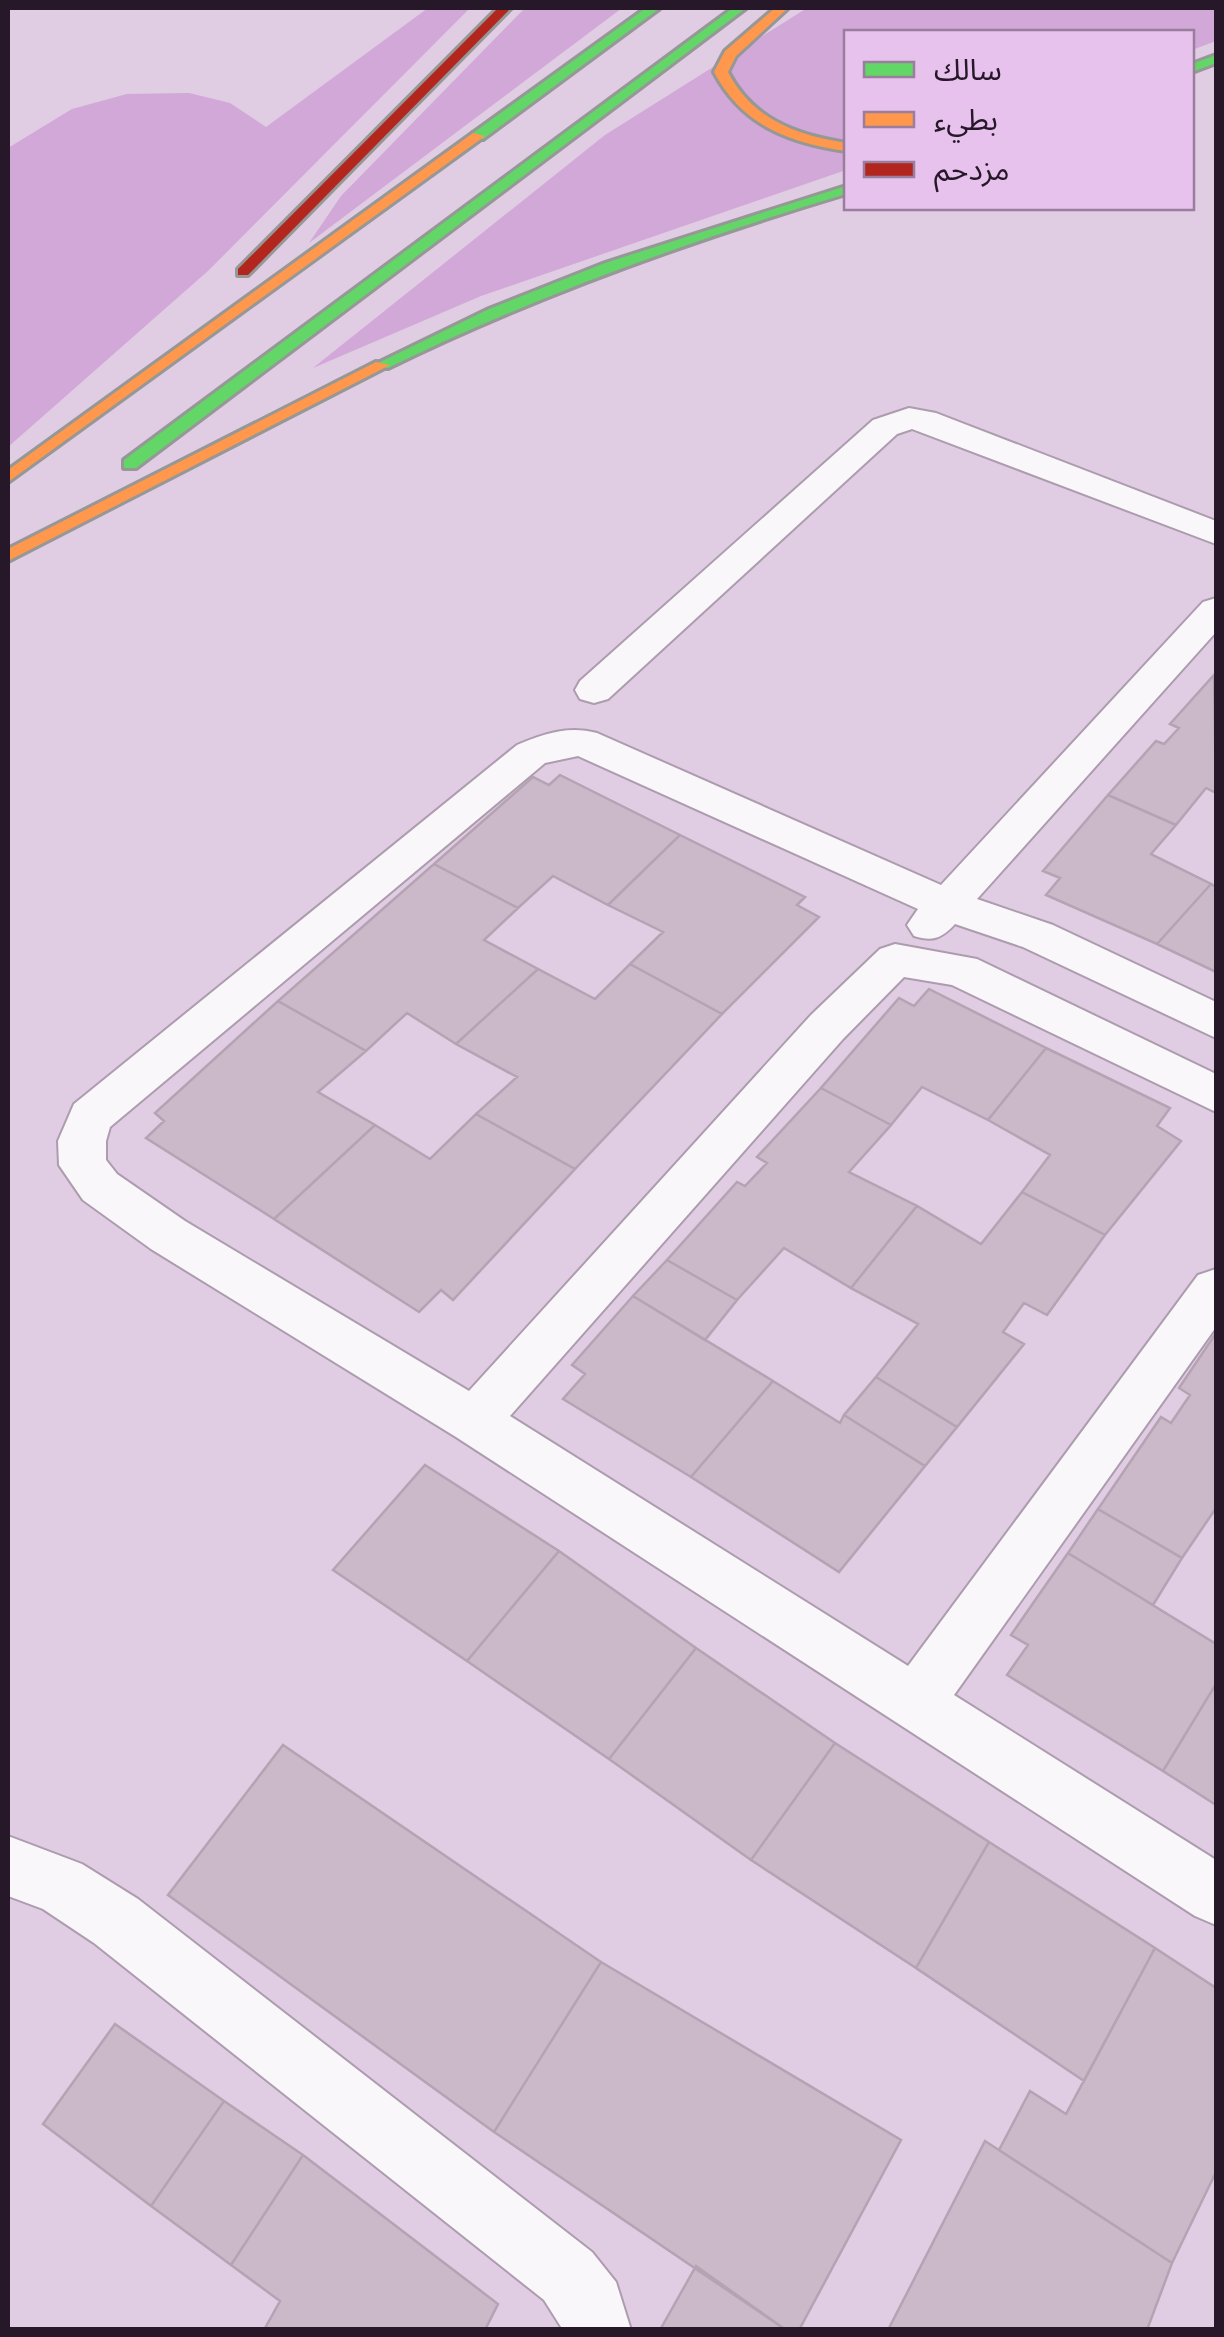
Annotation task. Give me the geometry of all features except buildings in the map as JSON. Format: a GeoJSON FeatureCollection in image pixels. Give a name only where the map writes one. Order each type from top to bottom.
{"type":"FeatureCollection","features":[{"type":"Feature","properties":{"kind":"highway"},"geometry":{"type":"LineString","coordinates":[[8,474],[226,289],[505,8]]}},
{"type":"Feature","properties":{"kind":"highway"},"geometry":{"type":"LineString","coordinates":[[8,474],[654,8]]}},
{"type":"Feature","properties":{"kind":"highway"},"geometry":{"type":"LineString","coordinates":[[8,556],[740,8]]}},
{"type":"Feature","properties":{"kind":"highway"},"geometry":{"type":"LineString","coordinates":[[782,8],[730,54],[721,72],[727,92],[776,128],[844,146]]}},
{"type":"Feature","properties":{"kind":"highway"},"geometry":{"type":"LineString","coordinates":[[8,556],[449,331],[719,227],[844,191]]}},
{"type":"Feature","properties":{"kind":"street"},"geometry":{"type":"LineString","coordinates":[[594,690],[885,427],[897,421],[924,420],[1216,533]]}},
{"type":"Feature","properties":{"kind":"street"},"geometry":{"type":"LineString","coordinates":[[474,1421],[827,1027],[948,905],[1216,610]]}},
{"type":"Feature","properties":{"kind":"street"},"geometry":{"type":"LineString","coordinates":[[1216,1021],[1038,936],[948,905],[582,742],[555,744],[531,754],[90,1117],[82,1141],[84,1165],[100,1187],[168,1234],[474,1421],[1216,1895]]}},
{"type":"Feature","properties":{"kind":"street"},"geometry":{"type":"LineString","coordinates":[[895,960],[961,970],[1216,1094]]}},
{"type":"Feature","properties":{"kind":"street"},"geometry":{"type":"LineString","coordinates":[[916,1701],[1216,1289]]}},
{"type":"Feature","properties":{"kind":"street"},"geometry":{"type":"LineString","coordinates":[[8,1866],[61,1884],[116,1921],[537,2251],[568,2276],[592,2306],[597,2330]]}},
{"type":"Feature","properties":{"kind":"shaded area"},"geometry":{"type":"Polygon","coordinates":[[[428,8],[470,8],[209,270],[8,447],[8,148],[72,109],[127,94],[189,93],[230,103],[266,127],[428,8]]]}},
{"type":"Feature","properties":{"kind":"shaded area"},"geometry":{"type":"Polygon","coordinates":[[[525,8],[622,8],[309,243],[341,196],[525,8]]]}},
{"type":"Feature","properties":{"kind":"shaded area"},"geometry":{"type":"Polygon","coordinates":[[[807,8],[1216,8],[1216,41],[1194,49],[1194,30],[844,30],[844,171],[481,296],[313,368],[605,135],[807,8]]]}},
{"type":"Feature","properties":{"kind":"traffic: fast"},"geometry":{"type":"LineString","coordinates":[[478,136],[654,8]]}},
{"type":"Feature","properties":{"kind":"traffic: fast"},"geometry":{"type":"LineString","coordinates":[[130,464],[740,8]]}},
{"type":"Feature","properties":{"kind":"traffic: fast"},"geometry":{"type":"LineString","coordinates":[[1194,67],[1216,59]]}},
{"type":"Feature","properties":{"kind":"traffic: fast"},"geometry":{"type":"LineString","coordinates":[[382,365],[494,312],[610,267],[844,191]]}},
{"type":"Feature","properties":{"kind":"traffic: slow"},"geometry":{"type":"LineString","coordinates":[[782,8],[730,54],[721,72],[730,90],[756,117],[789,134],[844,147]]}},
{"type":"Feature","properties":{"kind":"traffic: slow"},"geometry":{"type":"LineString","coordinates":[[8,477],[478,136]]}},
{"type":"Feature","properties":{"kind":"traffic: slow"},"geometry":{"type":"LineString","coordinates":[[8,556],[382,365]]}},
{"type":"Feature","properties":{"kind":"traffic: jam"},"geometry":{"type":"LineString","coordinates":[[243,272],[505,8]]}}]}
